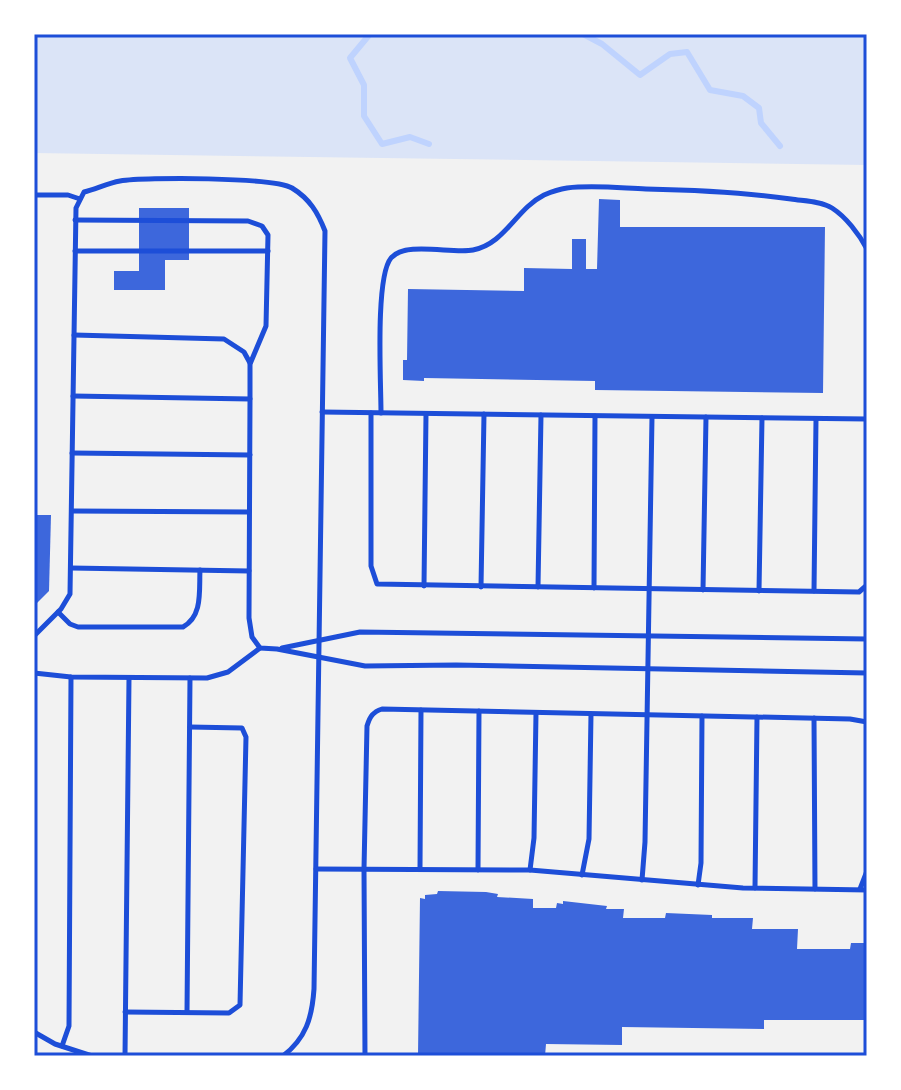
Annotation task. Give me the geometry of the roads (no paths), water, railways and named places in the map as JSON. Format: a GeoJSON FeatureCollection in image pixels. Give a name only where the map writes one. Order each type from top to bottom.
{"type":"FeatureCollection","features":[{"type":"Feature","properties":{"kind":"lane"},"geometry":{"type":"LineString","coordinates":[[34,636],[58,612],[70,594],[75,220],[76,208],[84,192],[121,181],[273,181],[291,187],[317,211],[325,231],[314,989],[310,1021],[296,1045],[283,1056]]}},
{"type":"Feature","properties":{"kind":"lane"},"geometry":{"type":"LineString","coordinates":[[381,413],[382,286],[386,265],[391,257],[405,250],[472,250],[487,245],[543,196],[567,188],[625,188],[750,193],[801,201],[831,207],[860,234],[867,249]]}},
{"type":"Feature","properties":{"kind":"lane"},"geometry":{"type":"LineString","coordinates":[[34,195],[68,195],[81,199]]}},
{"type":"Feature","properties":{"kind":"lane"},"geometry":{"type":"LineString","coordinates":[[75,220],[248,221],[262,226],[268,235],[266,326],[250,364],[249,618],[252,637],[260,648]]}},
{"type":"Feature","properties":{"kind":"lane"},"geometry":{"type":"LineString","coordinates":[[75,251],[268,251]]}},
{"type":"Feature","properties":{"kind":"lane"},"geometry":{"type":"LineString","coordinates":[[74,335],[224,339],[244,352],[250,364]]}},
{"type":"Feature","properties":{"kind":"lane"},"geometry":{"type":"LineString","coordinates":[[73,396],[250,399]]}},
{"type":"Feature","properties":{"kind":"lane"},"geometry":{"type":"LineString","coordinates":[[322,412],[867,419]]}},
{"type":"Feature","properties":{"kind":"lane"},"geometry":{"type":"LineString","coordinates":[[371,413],[372,575],[377,584],[859,592],[867,585]]}},
{"type":"Feature","properties":{"kind":"lane"},"geometry":{"type":"LineString","coordinates":[[424,586],[426,414]]}},
{"type":"Feature","properties":{"kind":"lane"},"geometry":{"type":"LineString","coordinates":[[481,587],[484,414]]}},
{"type":"Feature","properties":{"kind":"lane"},"geometry":{"type":"LineString","coordinates":[[538,587],[541,415]]}},
{"type":"Feature","properties":{"kind":"lane"},"geometry":{"type":"LineString","coordinates":[[594,588],[595,416]]}},
{"type":"Feature","properties":{"kind":"lane"},"geometry":{"type":"LineString","coordinates":[[642,880],[648,715],[652,417]]}},
{"type":"Feature","properties":{"kind":"lane"},"geometry":{"type":"LineString","coordinates":[[703,590],[706,417]]}},
{"type":"Feature","properties":{"kind":"lane"},"geometry":{"type":"LineString","coordinates":[[759,591],[762,418]]}},
{"type":"Feature","properties":{"kind":"lane"},"geometry":{"type":"LineString","coordinates":[[814,591],[816,419]]}},
{"type":"Feature","properties":{"kind":"lane"},"geometry":{"type":"LineString","coordinates":[[72,453],[250,455]]}},
{"type":"Feature","properties":{"kind":"lane"},"geometry":{"type":"LineString","coordinates":[[72,511],[249,512]]}},
{"type":"Feature","properties":{"kind":"lane"},"geometry":{"type":"LineString","coordinates":[[71,568],[249,571]]}},
{"type":"Feature","properties":{"kind":"lane"},"geometry":{"type":"LineString","coordinates":[[58,612],[78,627],[183,627],[192,622],[197,611],[200,570]]}},
{"type":"Feature","properties":{"kind":"lane"},"geometry":{"type":"LineString","coordinates":[[277,649],[360,632],[867,639]]}},
{"type":"Feature","properties":{"kind":"lane"},"geometry":{"type":"LineString","coordinates":[[34,673],[71,677],[207,678],[228,672],[260,648],[365,666],[867,673]]}},
{"type":"Feature","properties":{"kind":"lane"},"geometry":{"type":"LineString","coordinates":[[62,1046],[69,1026],[71,677]]}},
{"type":"Feature","properties":{"kind":"lane"},"geometry":{"type":"LineString","coordinates":[[125,1056],[129,678]]}},
{"type":"Feature","properties":{"kind":"lane"},"geometry":{"type":"LineString","coordinates":[[187,1012],[190,678]]}},
{"type":"Feature","properties":{"kind":"lane"},"geometry":{"type":"LineString","coordinates":[[365,1056],[367,726],[370,717],[382,709],[863,719],[867,722]]}},
{"type":"Feature","properties":{"kind":"lane"},"geometry":{"type":"LineString","coordinates":[[420,869],[421,710]]}},
{"type":"Feature","properties":{"kind":"lane"},"geometry":{"type":"LineString","coordinates":[[478,870],[479,711]]}},
{"type":"Feature","properties":{"kind":"lane"},"geometry":{"type":"LineString","coordinates":[[530,870],[534,838],[536,713]]}},
{"type":"Feature","properties":{"kind":"lane"},"geometry":{"type":"LineString","coordinates":[[582,875],[589,839],[591,714]]}},
{"type":"Feature","properties":{"kind":"lane"},"geometry":{"type":"LineString","coordinates":[[698,885],[701,863],[702,716]]}},
{"type":"Feature","properties":{"kind":"lane"},"geometry":{"type":"LineString","coordinates":[[755,888],[757,717]]}},
{"type":"Feature","properties":{"kind":"lane"},"geometry":{"type":"LineString","coordinates":[[814,718],[815,889]]}},
{"type":"Feature","properties":{"kind":"lane"},"geometry":{"type":"LineString","coordinates":[[125,1012],[229,1013],[240,1005],[246,737],[242,728],[190,727]]}},
{"type":"Feature","properties":{"kind":"lane"},"geometry":{"type":"LineString","coordinates":[[316,869],[530,870],[698,885],[864,890],[867,871]]}},
{"type":"Feature","properties":{"kind":"lane"},"geometry":{"type":"LineString","coordinates":[[34,1032],[92,1056]]}},
{"type":"Feature","properties":{"kind":"waterway"},"geometry":{"type":"LineString","coordinates":[[370,34],[350,58],[364,85],[364,116],[382,144],[410,137],[429,144]]}},
{"type":"Feature","properties":{"kind":"waterway"},"geometry":{"type":"LineString","coordinates":[[583,34],[602,44],[640,75],[670,54],[687,52],[710,90],[743,96],[759,108],[761,123],[780,146]]}}]}
